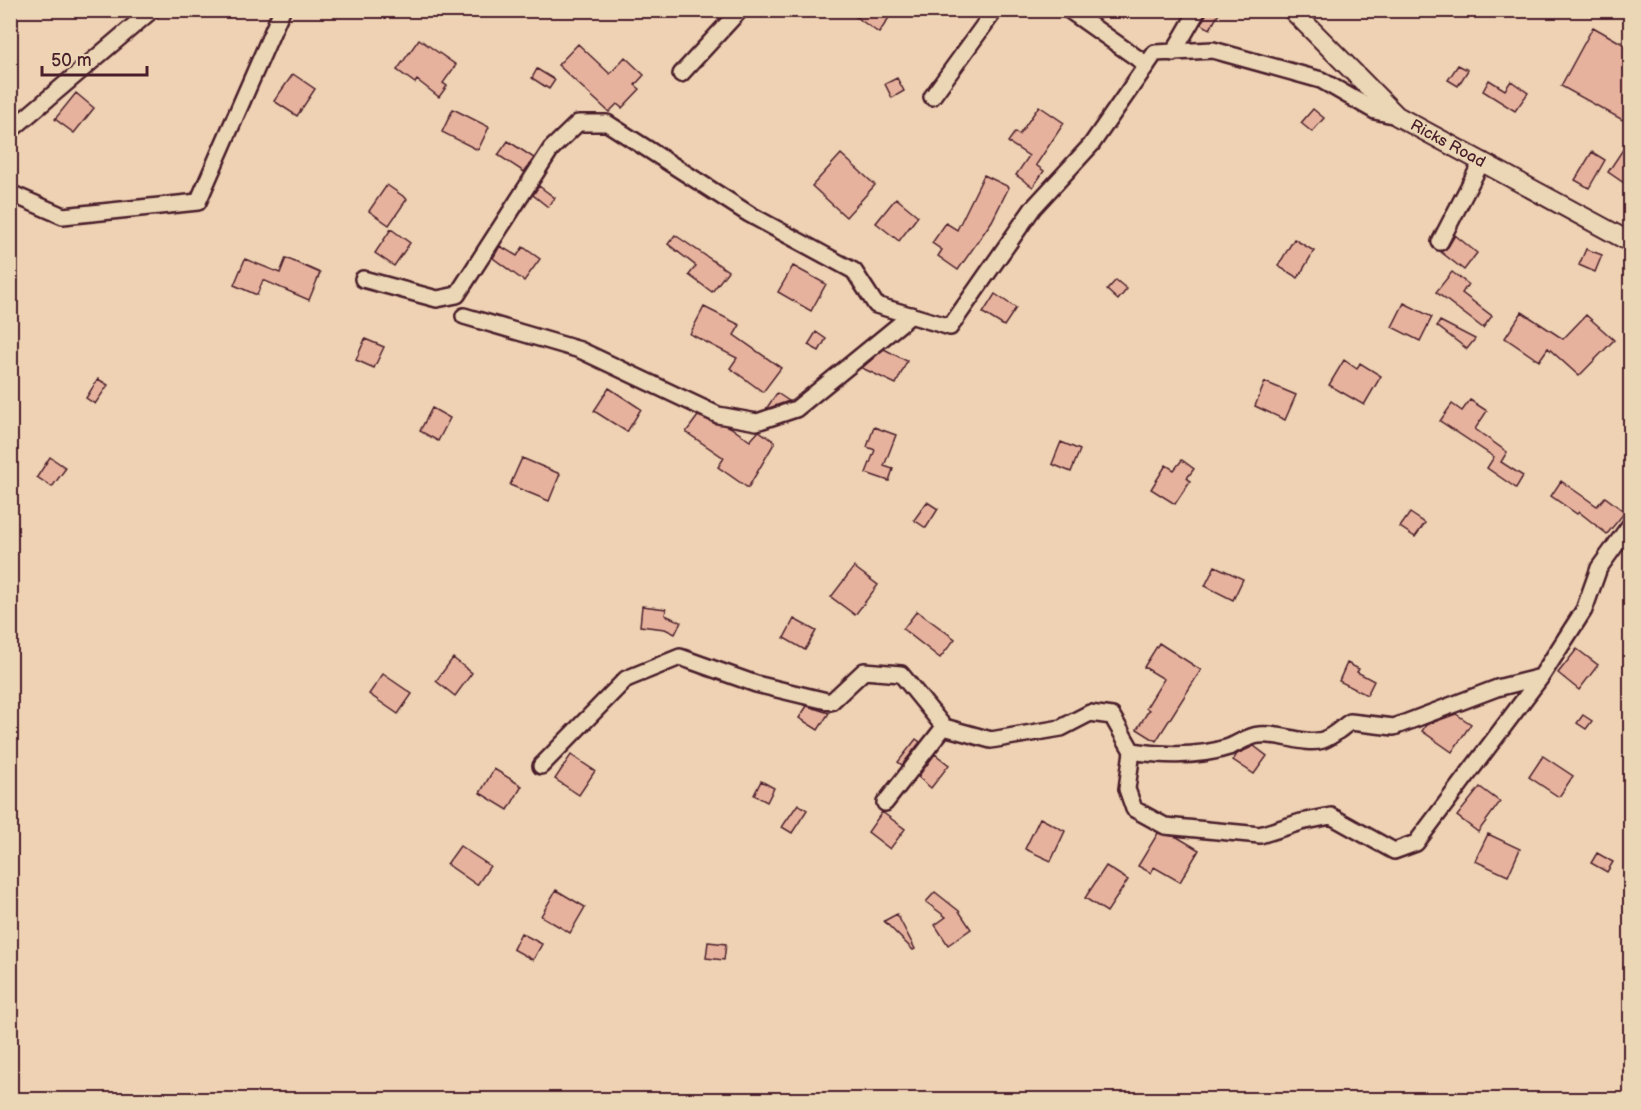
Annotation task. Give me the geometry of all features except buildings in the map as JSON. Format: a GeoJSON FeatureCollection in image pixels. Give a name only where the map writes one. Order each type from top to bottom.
{"type":"FeatureCollection","features":[{"type":"Feature","properties":{"kind":"street"},"geometry":{"type":"LineString","coordinates":[[10,131],[152,10]]}},
{"type":"Feature","properties":{"kind":"street"},"geometry":{"type":"LineString","coordinates":[[10,193],[63,216],[198,202],[282,10]]}},
{"type":"Feature","properties":{"kind":"street"},"geometry":{"type":"LineString","coordinates":[[681,74],[740,10]]}},
{"type":"Feature","properties":{"kind":"street"},"geometry":{"type":"LineString","coordinates":[[932,97],[995,10]]}},
{"type":"Feature","properties":{"kind":"street"},"geometry":{"type":"LineString","coordinates":[[1069,10],[1148,65]]}},
{"type":"Feature","properties":{"kind":"street"},"geometry":{"type":"LineString","coordinates":[[1173,52],[1198,10]]}},
{"type":"Feature","properties":{"kind":"street","name":"Ricks Road"},"geometry":{"type":"LineString","coordinates":[[1292,10],[1397,116],[1630,242]]}},
{"type":"Feature","properties":{"kind":"street"},"geometry":{"type":"LineString","coordinates":[[363,279],[436,299],[457,295],[551,149],[578,123],[607,123],[749,214],[854,271],[876,305],[950,327],[1033,208],[1091,145],[1155,53],[1213,50],[1321,80],[1375,111],[1397,116]]}},
{"type":"Feature","properties":{"kind":"street"},"geometry":{"type":"LineString","coordinates":[[1440,242],[1482,161]]}},
{"type":"Feature","properties":{"kind":"street"},"geometry":{"type":"LineString","coordinates":[[464,316],[580,350],[718,414],[757,422],[796,409],[911,315]]}},
{"type":"Feature","properties":{"kind":"street"},"geometry":{"type":"LineString","coordinates":[[541,766],[626,679],[680,657],[756,684],[831,702],[864,671],[901,674],[944,727],[991,740],[1061,728],[1090,713],[1112,716],[1132,751],[1127,789],[1134,809],[1165,826],[1260,836],[1301,822],[1331,816],[1394,851],[1416,843],[1541,677],[1584,610],[1599,568],[1630,525]]}},
{"type":"Feature","properties":{"kind":"street"},"geometry":{"type":"LineString","coordinates":[[1132,751],[1161,755],[1189,754],[1228,747],[1255,735],[1272,733],[1310,741],[1322,741],[1350,722],[1394,727],[1497,688],[1541,677]]}},
{"type":"Feature","properties":{"kind":"street"},"geometry":{"type":"LineString","coordinates":[[885,803],[944,727]]}}]}
